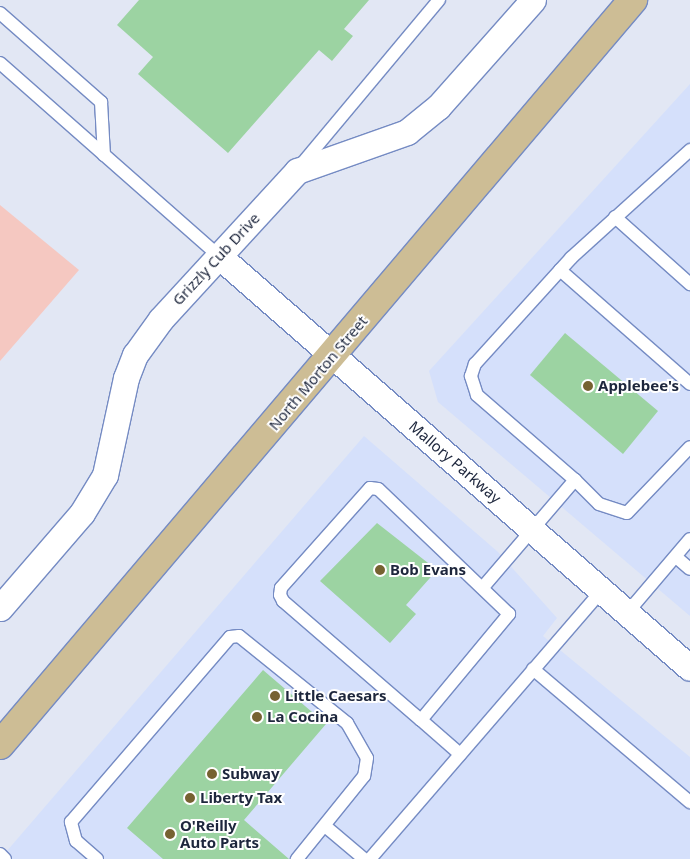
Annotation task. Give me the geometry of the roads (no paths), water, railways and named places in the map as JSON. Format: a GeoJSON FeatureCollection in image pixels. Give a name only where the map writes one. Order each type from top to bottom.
{"type":"FeatureCollection","features":[{"type":"Feature","properties":{"kind":"main road","name":"North Morton Street"},"geometry":{"type":"LineString","coordinates":[[0,745],[333,357],[633,0]]}},
{"type":"Feature","properties":{"kind":"street","name":"Grizzly Cub Drive"},"geometry":{"type":"LineString","coordinates":[[0,608],[82,513],[105,475],[135,354],[161,319],[297,171],[407,132],[438,107],[533,0]]}},
{"type":"Feature","properties":{"kind":"street","name":"Mallory Parkway"},"geometry":{"type":"LineString","coordinates":[[220,257],[690,668]]}},
{"type":"Feature","properties":{"kind":"lane"},"geometry":{"type":"LineString","coordinates":[[297,171],[439,0]]}},
{"type":"Feature","properties":{"kind":"lane"},"geometry":{"type":"LineString","coordinates":[[0,13],[102,102],[104,155]]}},
{"type":"Feature","properties":{"kind":"lane"},"geometry":{"type":"LineString","coordinates":[[0,64],[220,257]]}},
{"type":"Feature","properties":{"kind":"lane"},"geometry":{"type":"LineString","coordinates":[[690,150],[615,217],[560,270],[475,364],[471,376],[477,395],[599,504],[627,514],[690,447]]}},
{"type":"Feature","properties":{"kind":"lane"},"geometry":{"type":"LineString","coordinates":[[615,217],[690,284]]}},
{"type":"Feature","properties":{"kind":"lane"},"geometry":{"type":"LineString","coordinates":[[560,270],[690,384]]}},
{"type":"Feature","properties":{"kind":"lane"},"geometry":{"type":"LineString","coordinates":[[484,586],[574,480]]}},
{"type":"Feature","properties":{"kind":"lane"},"geometry":{"type":"LineString","coordinates":[[421,720],[506,621],[506,608],[378,489],[370,488],[281,588],[283,601],[460,754]]}},
{"type":"Feature","properties":{"kind":"lane"},"geometry":{"type":"LineString","coordinates":[[628,613],[690,539]]}},
{"type":"Feature","properties":{"kind":"lane"},"geometry":{"type":"LineString","coordinates":[[676,556],[690,569]]}},
{"type":"Feature","properties":{"kind":"lane"},"geometry":{"type":"LineString","coordinates":[[370,859],[602,590]]}},
{"type":"Feature","properties":{"kind":"lane"},"geometry":{"type":"LineString","coordinates":[[97,859],[76,841],[71,822],[230,637],[239,636],[347,723],[367,758],[364,776],[297,859]]}},
{"type":"Feature","properties":{"kind":"lane"},"geometry":{"type":"LineString","coordinates":[[533,669],[690,802]]}},
{"type":"Feature","properties":{"kind":"lane"},"geometry":{"type":"LineString","coordinates":[[325,826],[364,859]]}},
{"type":"Feature","properties":{"kind":"lane"},"geometry":{"type":"LineString","coordinates":[[0,854],[5,859]]}},
{"type":"Feature","properties":{"kind":"place","name":"Applebee's"},"geometry":{"type":"Point","coordinates":[588,386]}},
{"type":"Feature","properties":{"kind":"place","name":"Bob Evans"},"geometry":{"type":"Point","coordinates":[380,570]}},
{"type":"Feature","properties":{"kind":"place","name":"Little Caesars"},"geometry":{"type":"Point","coordinates":[275,696]}},
{"type":"Feature","properties":{"kind":"place","name":"La Cocina"},"geometry":{"type":"Point","coordinates":[257,717]}},
{"type":"Feature","properties":{"kind":"place","name":"Subway"},"geometry":{"type":"Point","coordinates":[212,774]}},
{"type":"Feature","properties":{"kind":"place","name":"Liberty Tax"},"geometry":{"type":"Point","coordinates":[190,798]}},
{"type":"Feature","properties":{"kind":"place","name":"O'Reilly Auto Parts"},"geometry":{"type":"Point","coordinates":[170,834]}}]}
